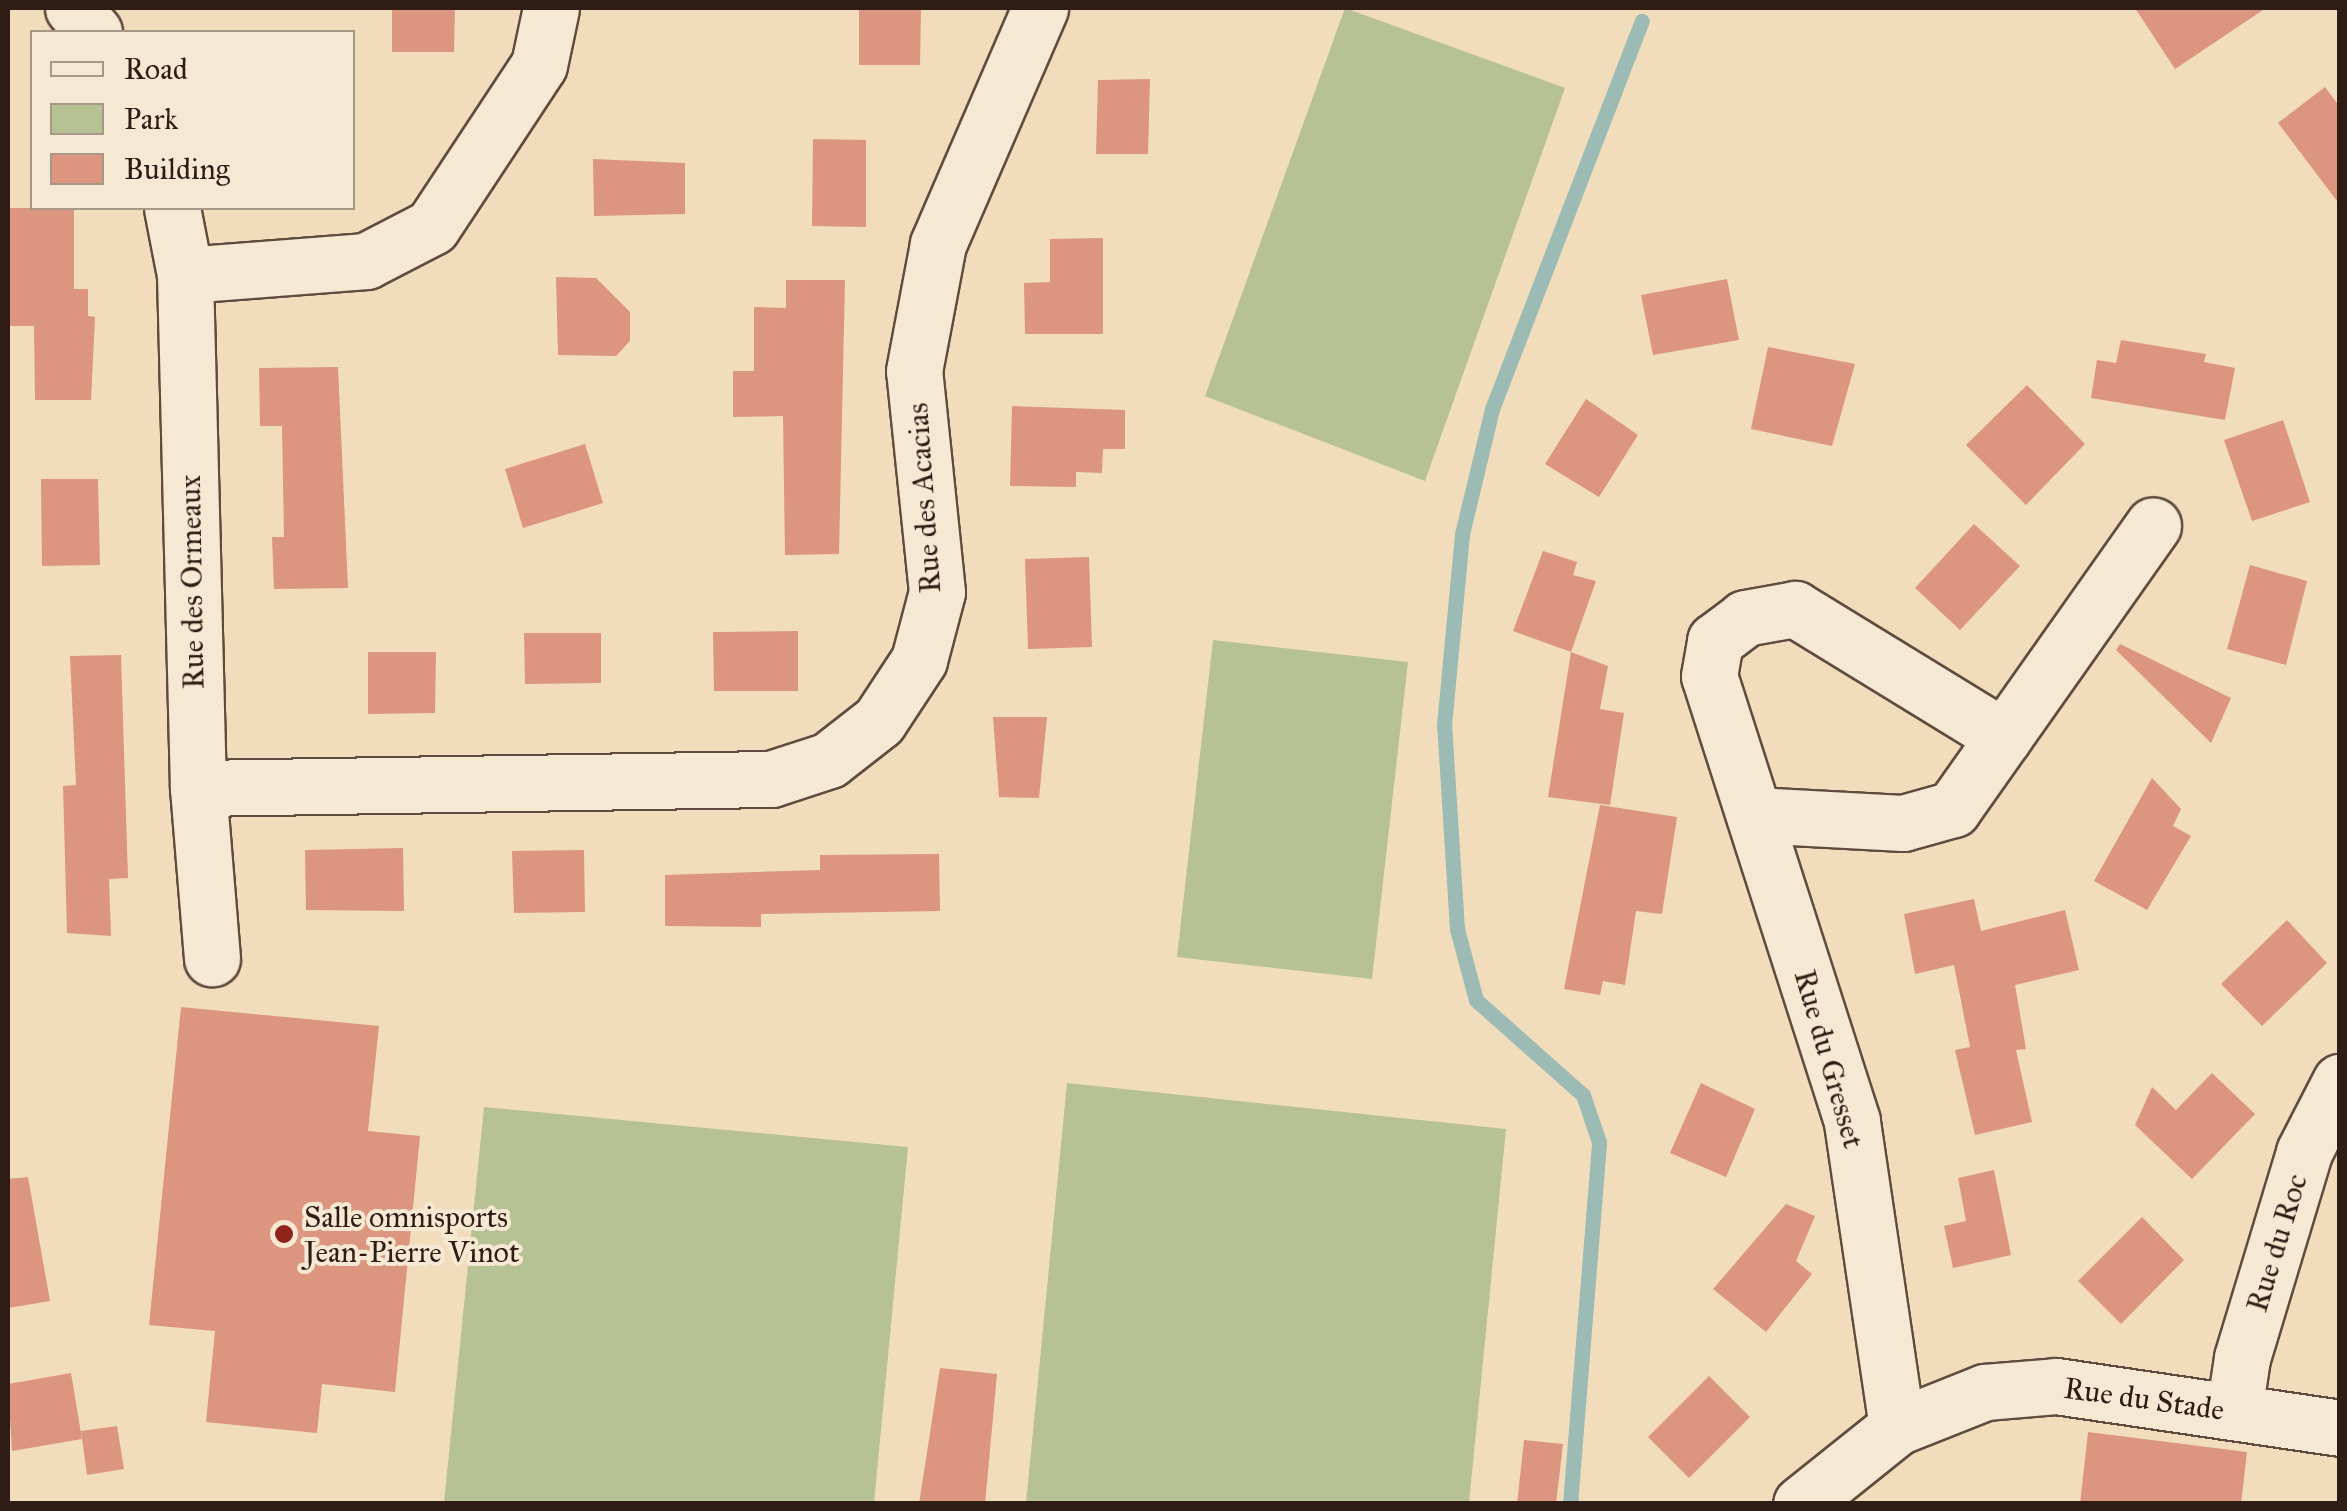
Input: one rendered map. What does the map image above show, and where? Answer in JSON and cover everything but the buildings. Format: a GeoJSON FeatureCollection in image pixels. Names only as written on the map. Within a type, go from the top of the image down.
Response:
{"type":"FeatureCollection","features":[{"type":"Feature","properties":{"kind":"street"},"geometry":{"type":"LineString","coordinates":[[73,8],[92,30]]}},
{"type":"Feature","properties":{"kind":"street"},"geometry":{"type":"LineString","coordinates":[[185,275],[366,261],[432,227],[539,65],[551,8]]}},
{"type":"Feature","properties":{"kind":"street","name":"Rue des Acacias"},"geometry":{"type":"LineString","coordinates":[[198,788],[771,779],[828,760],[879,721],[919,660],[937,592],[914,371],[938,244],[1040,8]]}},
{"type":"Feature","properties":{"kind":"street","name":"Rue des Ormeaux"},"geometry":{"type":"LineString","coordinates":[[172,210],[185,275],[198,788],[212,958]]}},
{"type":"Feature","properties":{"kind":"street"},"geometry":{"type":"LineString","coordinates":[[1754,815],[1903,823],[1953,809],[2153,525]]}},
{"type":"Feature","properties":{"kind":"street","name":"Rue du Gresset"},"geometry":{"type":"LineString","coordinates":[[1897,1427],[1852,1120],[1709,676],[1715,641],[1744,618],[1795,609],[2004,737]]}},
{"type":"Feature","properties":{"kind":"street","name":"Rue du Roc"},"geometry":{"type":"LineString","coordinates":[[2234,1411],[2242,1358],[2304,1152],[2340,1082]]}},
{"type":"Feature","properties":{"kind":"street","name":"Rue du Stade"},"geometry":{"type":"LineString","coordinates":[[1801,1504],[1897,1427],[1985,1392],[2056,1386],[2340,1428]]}},
{"type":"Feature","properties":{"kind":"green space"},"geometry":{"type":"Polygon","coordinates":[[[1345,8],[1565,88],[1425,481],[1205,396],[1345,8]]]}},
{"type":"Feature","properties":{"kind":"green space"},"geometry":{"type":"Polygon","coordinates":[[[1213,640],[1408,662],[1372,979],[1177,957],[1213,640]]]}},
{"type":"Feature","properties":{"kind":"green space"},"geometry":{"type":"Polygon","coordinates":[[[1067,1083],[1506,1129],[1469,1503],[1026,1503],[1067,1083]]]}},
{"type":"Feature","properties":{"kind":"green space"},"geometry":{"type":"Polygon","coordinates":[[[484,1107],[908,1147],[874,1503],[444,1503],[484,1107]]]}},
{"type":"Feature","properties":{"kind":"waterway"},"geometry":{"type":"LineString","coordinates":[[1570,1504],[1599,1142],[1583,1095],[1476,1000],[1457,929],[1444,725],[1462,534],[1492,409],[1642,21]]}},
{"type":"Feature","properties":{"kind":"place","name":"Salle omnisports Jean-Pierre Vinot"},"geometry":{"type":"Point","coordinates":[284,1234]}}]}
